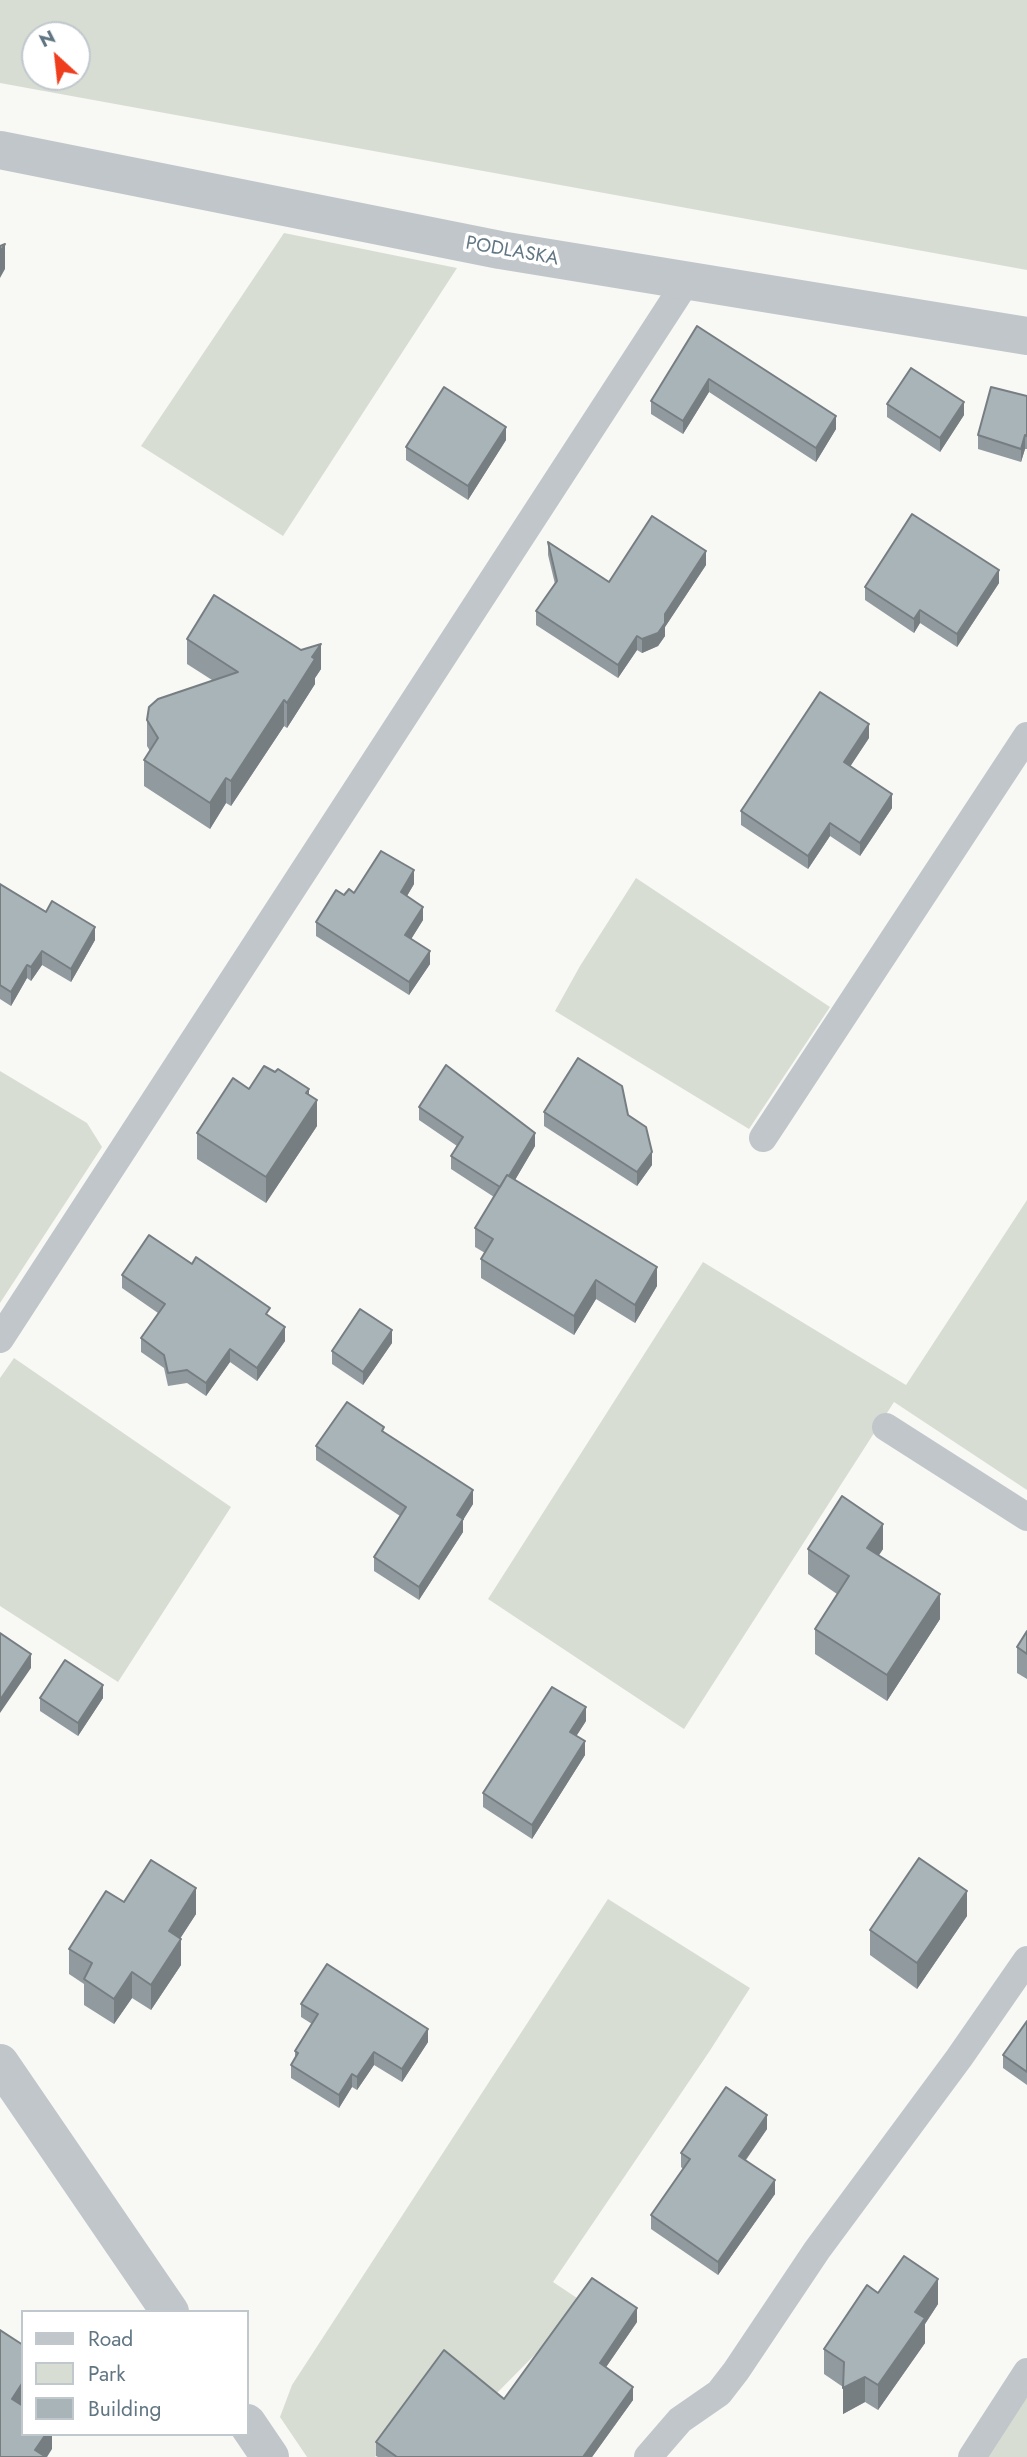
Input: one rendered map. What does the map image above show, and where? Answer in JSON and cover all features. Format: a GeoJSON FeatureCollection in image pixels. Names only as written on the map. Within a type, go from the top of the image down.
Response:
{"type":"FeatureCollection","features":[{"type":"Feature","properties":{"kind":"street","name":"PODLASKA"},"geometry":{"type":"LineString","coordinates":[[0,150],[500,250],[1027,336]]}},
{"type":"Feature","properties":{"kind":"street"},"geometry":{"type":"LineString","coordinates":[[0,2063],[169,2310]]}},
{"type":"Feature","properties":{"kind":"street"},"geometry":{"type":"LineString","coordinates":[[248,2424],[270,2457]]}},
{"type":"Feature","properties":{"kind":"lane"},"geometry":{"type":"LineString","coordinates":[[0,1339],[687,282]]}},
{"type":"Feature","properties":{"kind":"lane"},"geometry":{"type":"LineString","coordinates":[[763,1138],[1027,736]]}},
{"type":"Feature","properties":{"kind":"lane"},"geometry":{"type":"LineString","coordinates":[[886,1427],[1027,1517]]}},
{"type":"Feature","properties":{"kind":"lane"},"geometry":{"type":"LineString","coordinates":[[648,2457],[680,2420],[719,2393],[737,2371],[817,2250],[959,2058],[1027,1960]]}},
{"type":"Feature","properties":{"kind":"lane"},"geometry":{"type":"LineString","coordinates":[[972,2457],[1027,2372]]}},
{"type":"Feature","properties":{"kind":"green space"},"geometry":{"type":"Polygon","coordinates":[[[0,0],[1027,0],[1027,270],[44,91],[91,91],[91,21],[21,21],[21,87],[0,83],[0,0]]]}},
{"type":"Feature","properties":{"kind":"green space"},"geometry":{"type":"Polygon","coordinates":[[[284,233],[457,268],[283,536],[141,446],[284,233]]]}},
{"type":"Feature","properties":{"kind":"green space"},"geometry":{"type":"Polygon","coordinates":[[[636,878],[830,1007],[749,1129],[555,1011],[636,878]]]}},
{"type":"Feature","properties":{"kind":"green space"},"geometry":{"type":"Polygon","coordinates":[[[0,1071],[87,1123],[102,1147],[0,1303],[0,1071]]]}},
{"type":"Feature","properties":{"kind":"green space"},"geometry":{"type":"Polygon","coordinates":[[[1027,1200],[1027,1490],[894,1402],[684,1729],[488,1599],[703,1262],[906,1385],[1027,1200]]]}},
{"type":"Feature","properties":{"kind":"green space"},"geometry":{"type":"Polygon","coordinates":[[[14,1358],[231,1507],[118,1682],[0,1606],[0,1378],[14,1358]]]}},
{"type":"Feature","properties":{"kind":"green space"},"geometry":{"type":"Polygon","coordinates":[[[608,1899],[750,1988],[553,2282],[583,2302],[576,2313],[494,2396],[444,2364],[375,2457],[307,2457],[280,2417],[292,2385],[608,1899]]]}},
{"type":"Feature","properties":{"kind":"green space"},"geometry":{"type":"Polygon","coordinates":[[[1027,2397],[1027,2457],[988,2457],[1027,2397]]]}},
{"type":"Feature","properties":{"kind":"building"},"geometry":{"type":"Polygon","coordinates":[[[697,326],[836,416],[816,448],[709,379],[683,421],[651,401],[697,326]]]}},
{"type":"Feature","properties":{"kind":"building"},"geometry":{"type":"Polygon","coordinates":[[[911,368],[964,402],[940,438],[887,404],[911,368]]]}},
{"type":"Feature","properties":{"kind":"building"},"geometry":{"type":"Polygon","coordinates":[[[444,387],[506,427],[468,486],[406,447],[444,387]]]}},
{"type":"Feature","properties":{"kind":"building"},"geometry":{"type":"Polygon","coordinates":[[[991,387],[1027,396],[1027,436],[1025,435],[1021,449],[978,435],[991,387]]]}},
{"type":"Feature","properties":{"kind":"building"},"geometry":{"type":"Polygon","coordinates":[[[912,514],[999,570],[957,634],[920,610],[914,619],[865,587],[912,514]]]}},
{"type":"Feature","properties":{"kind":"building"},"geometry":{"type":"Polygon","coordinates":[[[652,516],[706,551],[665,614],[665,623],[658,633],[642,639],[637,636],[618,665],[536,611],[557,581],[548,542],[609,582],[652,516]]]}},
{"type":"Feature","properties":{"kind":"building"},"geometry":{"type":"Polygon","coordinates":[[[214,595],[301,650],[321,644],[312,657],[315,659],[287,703],[284,700],[231,781],[226,778],[210,803],[144,760],[158,738],[147,720],[149,707],[158,699],[238,672],[187,639],[214,595]]]}},
{"type":"Feature","properties":{"kind":"building"},"geometry":{"type":"Polygon","coordinates":[[[820,692],[869,724],[844,762],[892,794],[860,843],[830,823],[808,856],[741,811],[820,692]]]}},
{"type":"Feature","properties":{"kind":"building"},"geometry":{"type":"Polygon","coordinates":[[[381,851],[414,870],[401,892],[423,907],[405,935],[430,951],[409,982],[316,922],[336,890],[344,895],[349,889],[354,893],[381,851]]]}},
{"type":"Feature","properties":{"kind":"building"},"geometry":{"type":"Polygon","coordinates":[[[0,884],[46,912],[52,901],[95,927],[71,969],[42,951],[31,967],[27,965],[11,992],[0,985],[0,884]]]}},
{"type":"Feature","properties":{"kind":"building"},"geometry":{"type":"Polygon","coordinates":[[[578,1058],[622,1086],[628,1115],[646,1127],[652,1152],[637,1172],[544,1112],[578,1058]]]}},
{"type":"Feature","properties":{"kind":"building"},"geometry":{"type":"Polygon","coordinates":[[[446,1065],[535,1133],[500,1187],[451,1156],[463,1137],[419,1107],[446,1065]]]}},
{"type":"Feature","properties":{"kind":"building"},"geometry":{"type":"Polygon","coordinates":[[[264,1066],[275,1072],[278,1069],[309,1089],[306,1093],[317,1100],[266,1177],[197,1133],[233,1078],[249,1089],[264,1066]]]}},
{"type":"Feature","properties":{"kind":"building"},"geometry":{"type":"Polygon","coordinates":[[[507,1175],[657,1267],[635,1305],[596,1280],[574,1316],[481,1259],[493,1239],[475,1228],[507,1175]]]}},
{"type":"Feature","properties":{"kind":"building"},"geometry":{"type":"Polygon","coordinates":[[[149,1235],[192,1264],[196,1257],[270,1308],[266,1314],[285,1327],[257,1368],[230,1349],[206,1383],[187,1370],[168,1373],[164,1355],[141,1338],[165,1304],[122,1275],[149,1235]]]}},
{"type":"Feature","properties":{"kind":"building"},"geometry":{"type":"Polygon","coordinates":[[[360,1309],[392,1330],[363,1372],[332,1351],[360,1309]]]}},
{"type":"Feature","properties":{"kind":"building"},"geometry":{"type":"Polygon","coordinates":[[[347,1402],[384,1427],[382,1431],[473,1490],[457,1515],[463,1519],[419,1587],[374,1557],[406,1507],[316,1446],[347,1402]]]}},
{"type":"Feature","properties":{"kind":"building"},"geometry":{"type":"Polygon","coordinates":[[[842,1496],[883,1524],[867,1548],[940,1594],[887,1675],[815,1629],[849,1576],[808,1549],[842,1496]]]}},
{"type":"Feature","properties":{"kind":"building"},"geometry":{"type":"Polygon","coordinates":[[[1027,1631],[1027,1654],[1017,1647],[1027,1631]]]}},
{"type":"Feature","properties":{"kind":"building"},"geometry":{"type":"Polygon","coordinates":[[[0,1633],[31,1654],[0,1700],[0,1633]]]}},
{"type":"Feature","properties":{"kind":"building"},"geometry":{"type":"Polygon","coordinates":[[[65,1660],[103,1685],[78,1723],[40,1698],[65,1660]]]}},
{"type":"Feature","properties":{"kind":"building"},"geometry":{"type":"Polygon","coordinates":[[[552,1687],[586,1707],[570,1732],[585,1741],[532,1825],[483,1793],[552,1687]]]}},
{"type":"Feature","properties":{"kind":"building"},"geometry":{"type":"Polygon","coordinates":[[[919,1858],[967,1891],[917,1963],[870,1930],[919,1858]]]}},
{"type":"Feature","properties":{"kind":"building"},"geometry":{"type":"Polygon","coordinates":[[[151,1860],[196,1888],[169,1931],[181,1939],[151,1985],[132,1972],[114,1999],[84,1979],[92,1963],[69,1949],[106,1891],[124,1902],[151,1860]]]}},
{"type":"Feature","properties":{"kind":"building"},"geometry":{"type":"Polygon","coordinates":[[[327,1964],[428,2029],[402,2069],[374,2052],[357,2077],[352,2074],[339,2095],[291,2065],[298,2053],[295,2051],[318,2014],[301,2004],[327,1964]]]}},
{"type":"Feature","properties":{"kind":"building"},"geometry":{"type":"Polygon","coordinates":[[[1027,2021],[1027,2072],[1003,2055],[1027,2021]]]}},
{"type":"Feature","properties":{"kind":"building"},"geometry":{"type":"Polygon","coordinates":[[[726,2087],[767,2115],[739,2156],[775,2180],[718,2262],[651,2215],[690,2159],[681,2153],[726,2087]]]}},
{"type":"Feature","properties":{"kind":"building"},"geometry":{"type":"Polygon","coordinates":[[[904,2256],[938,2279],[915,2312],[925,2318],[878,2385],[865,2377],[843,2388],[844,2362],[824,2349],[867,2285],[878,2293],[904,2256]]]}},
{"type":"Feature","properties":{"kind":"building"},"geometry":{"type":"Polygon","coordinates":[[[592,2278],[637,2308],[600,2363],[633,2387],[583,2457],[397,2457],[376,2442],[444,2350],[504,2399],[592,2278]]]}},
{"type":"Feature","properties":{"kind":"building"},"geometry":{"type":"Polygon","coordinates":[[[0,2330],[21,2344],[21,2385],[12,2399],[21,2405],[21,2436],[45,2436],[35,2450],[46,2457],[0,2457],[0,2330]]]}}]}
